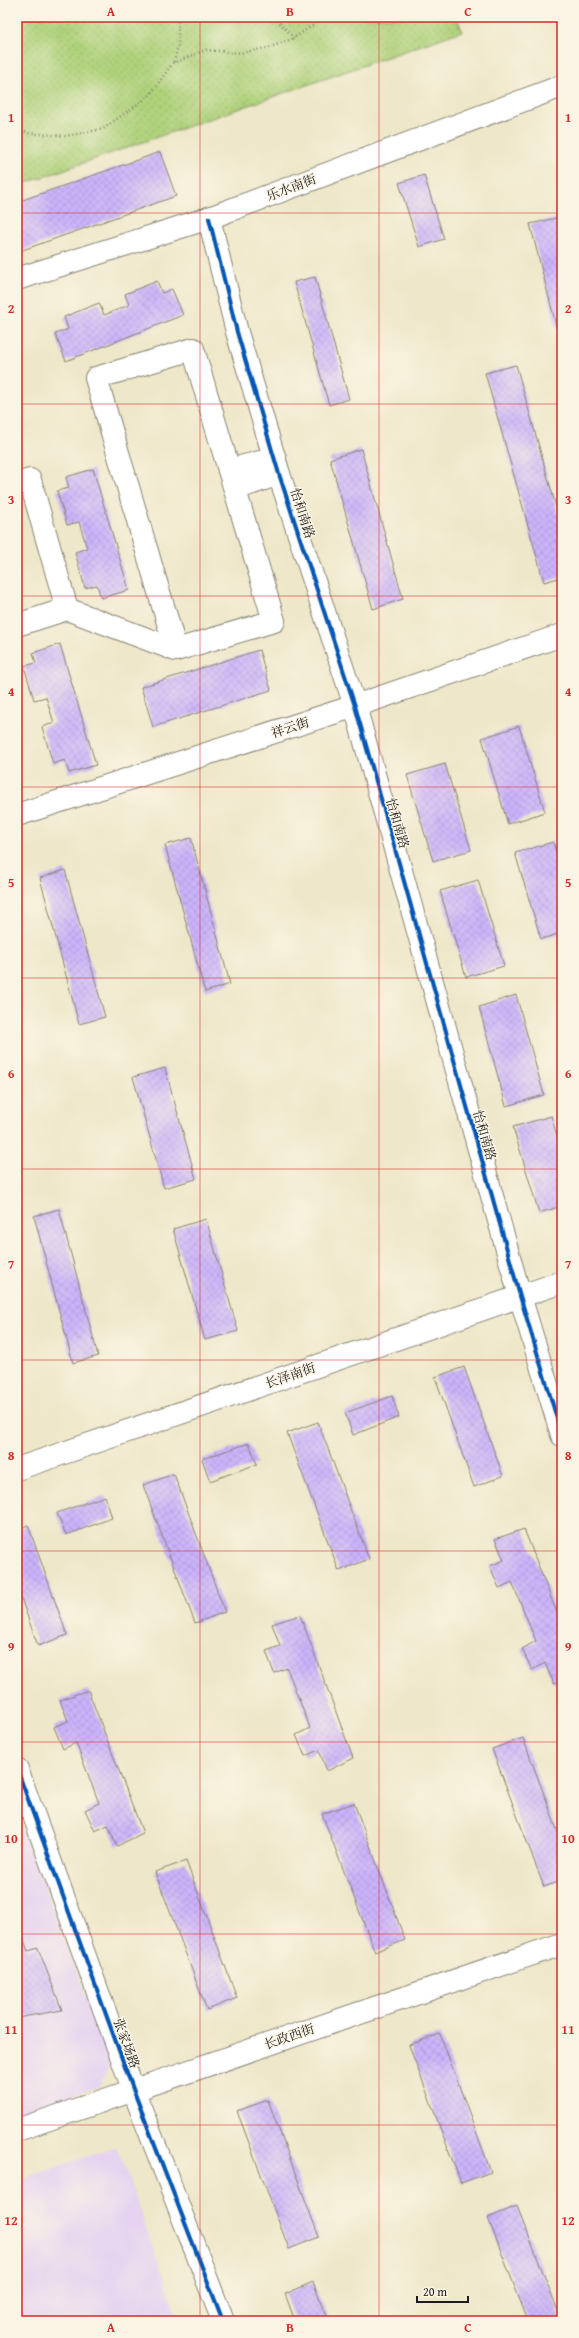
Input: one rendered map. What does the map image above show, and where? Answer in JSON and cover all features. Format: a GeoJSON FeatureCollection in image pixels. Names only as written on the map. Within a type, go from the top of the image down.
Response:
{"type":"FeatureCollection","features":[{"type":"Feature","properties":{"kind":"street","name":"乐水南街"},"geometry":{"type":"LineString","coordinates":[[17,279],[209,218],[562,86]]}},
{"type":"Feature","properties":{"kind":"street","name":"怡和南路"},"geometry":{"type":"LineString","coordinates":[[209,218],[238,332],[277,466],[355,706],[520,1296],[562,1435]]}},
{"type":"Feature","properties":{"kind":"street"},"geometry":{"type":"LineString","coordinates":[[17,626],[68,609],[176,650],[274,621],[194,349],[96,378],[176,650]]}},
{"type":"Feature","properties":{"kind":"street"},"geometry":{"type":"LineString","coordinates":[[232,480],[277,466]]}},
{"type":"Feature","properties":{"kind":"street"},"geometry":{"type":"LineString","coordinates":[[17,484],[30,480],[68,609]]}},
{"type":"Feature","properties":{"kind":"street","name":"祥云街"},"geometry":{"type":"LineString","coordinates":[[17,815],[355,706],[562,635]]}},
{"type":"Feature","properties":{"kind":"street","name":"长泽南街"},"geometry":{"type":"LineString","coordinates":[[17,1469],[562,1282]]}},
{"type":"Feature","properties":{"kind":"street","name":"张家场路"},"geometry":{"type":"LineString","coordinates":[[17,1769],[133,2089],[223,2321]]}},
{"type":"Feature","properties":{"kind":"street","name":"长政西街"},"geometry":{"type":"LineString","coordinates":[[17,2130],[133,2089],[562,1944]]}},
{"type":"Feature","properties":{"kind":"path"},"geometry":{"type":"LineString","coordinates":[[17,130],[28,133],[66,136],[103,129],[149,96],[174,62],[178,45],[178,17]]}},
{"type":"Feature","properties":{"kind":"path"},"geometry":{"type":"LineString","coordinates":[[274,17],[294,38]]}},
{"type":"Feature","properties":{"kind":"path"},"geometry":{"type":"LineString","coordinates":[[174,62],[206,50],[241,53],[271,47],[294,38],[325,17]]}},
{"type":"Feature","properties":{"kind":"shaded area"},"geometry":{"type":"Polygon","coordinates":[[[17,1815],[111,2063],[100,2086],[17,2115],[17,1815]]]}},
{"type":"Feature","properties":{"kind":"shaded area"},"geometry":{"type":"Polygon","coordinates":[[[117,2146],[179,2321],[17,2321],[17,2181],[117,2146]]]}},
{"type":"Feature","properties":{"kind":"green space"},"geometry":{"type":"Polygon","coordinates":[[[17,17],[457,17],[462,31],[17,186],[17,17]]]}},
{"type":"Feature","properties":{"kind":"building"},"geometry":{"type":"Polygon","coordinates":[[[160,152],[176,196],[17,252],[17,202],[160,152]]]}},
{"type":"Feature","properties":{"kind":"building"},"geometry":{"type":"Polygon","coordinates":[[[424,175],[444,239],[419,247],[399,183],[424,175]]]}},
{"type":"Feature","properties":{"kind":"building"},"geometry":{"type":"Polygon","coordinates":[[[556,218],[562,242],[562,328],[557,329],[530,224],[556,218]]]}},
{"type":"Feature","properties":{"kind":"building"},"geometry":{"type":"Polygon","coordinates":[[[315,277],[349,399],[329,405],[294,282],[315,277]]]}},
{"type":"Feature","properties":{"kind":"building"},"geometry":{"type":"Polygon","coordinates":[[[157,281],[162,293],[172,289],[183,315],[66,361],[55,334],[68,329],[64,317],[99,303],[104,315],[129,305],[125,294],[157,281]]]}},
{"type":"Feature","properties":{"kind":"building"},"geometry":{"type":"Polygon","coordinates":[[[516,365],[562,528],[562,577],[544,582],[485,373],[516,365]]]}},
{"type":"Feature","properties":{"kind":"building"},"geometry":{"type":"Polygon","coordinates":[[[361,449],[403,599],[373,609],[330,459],[361,449]]]}},
{"type":"Feature","properties":{"kind":"building"},"geometry":{"type":"Polygon","coordinates":[[[93,469],[129,590],[101,598],[97,585],[85,588],[75,552],[87,548],[79,522],[67,525],[57,491],[69,488],[66,477],[93,469]]]}},
{"type":"Feature","properties":{"kind":"building"},"geometry":{"type":"Polygon","coordinates":[[[60,644],[96,765],[69,773],[65,760],[53,764],[42,727],[54,723],[46,697],[34,700],[24,666],[36,663],[33,653],[60,644]]]}},
{"type":"Feature","properties":{"kind":"building"},"geometry":{"type":"Polygon","coordinates":[[[259,650],[271,690],[153,727],[141,687],[259,650]]]}},
{"type":"Feature","properties":{"kind":"building"},"geometry":{"type":"Polygon","coordinates":[[[519,726],[545,812],[508,824],[482,738],[519,726]]]}},
{"type":"Feature","properties":{"kind":"building"},"geometry":{"type":"Polygon","coordinates":[[[445,764],[471,850],[433,861],[407,775],[445,764]]]}},
{"type":"Feature","properties":{"kind":"building"},"geometry":{"type":"Polygon","coordinates":[[[191,838],[230,984],[205,992],[165,845],[191,838]]]}},
{"type":"Feature","properties":{"kind":"building"},"geometry":{"type":"Polygon","coordinates":[[[553,842],[562,872],[562,933],[541,939],[515,853],[553,842]]]}},
{"type":"Feature","properties":{"kind":"building"},"geometry":{"type":"Polygon","coordinates":[[[65,870],[105,1017],[79,1024],[40,878],[65,870]]]}},
{"type":"Feature","properties":{"kind":"building"},"geometry":{"type":"Polygon","coordinates":[[[478,880],[504,966],[466,977],[440,891],[478,880]]]}},
{"type":"Feature","properties":{"kind":"building"},"geometry":{"type":"Polygon","coordinates":[[[516,995],[544,1095],[506,1106],[479,1007],[516,995]]]}},
{"type":"Feature","properties":{"kind":"building"},"geometry":{"type":"Polygon","coordinates":[[[165,1068],[196,1179],[164,1188],[133,1077],[165,1068]]]}},
{"type":"Feature","properties":{"kind":"building"},"geometry":{"type":"Polygon","coordinates":[[[551,1116],[562,1152],[562,1206],[539,1213],[513,1127],[551,1116]]]}},
{"type":"Feature","properties":{"kind":"building"},"geometry":{"type":"Polygon","coordinates":[[[59,1209],[98,1356],[73,1363],[34,1216],[59,1209]]]}},
{"type":"Feature","properties":{"kind":"building"},"geometry":{"type":"Polygon","coordinates":[[[206,1219],[238,1331],[205,1340],[173,1229],[206,1219]]]}},
{"type":"Feature","properties":{"kind":"building"},"geometry":{"type":"Polygon","coordinates":[[[464,1367],[503,1476],[474,1487],[435,1377],[464,1367]]]}},
{"type":"Feature","properties":{"kind":"building"},"geometry":{"type":"Polygon","coordinates":[[[392,1396],[399,1417],[353,1435],[345,1413],[392,1396]]]}},
{"type":"Feature","properties":{"kind":"building"},"geometry":{"type":"Polygon","coordinates":[[[318,1422],[369,1559],[339,1571],[287,1433],[318,1422]]]}},
{"type":"Feature","properties":{"kind":"building"},"geometry":{"type":"Polygon","coordinates":[[[249,1443],[257,1464],[210,1481],[202,1459],[249,1443]]]}},
{"type":"Feature","properties":{"kind":"building"},"geometry":{"type":"Polygon","coordinates":[[[174,1474],[225,1612],[195,1623],[143,1485],[174,1474]]]}},
{"type":"Feature","properties":{"kind":"building"},"geometry":{"type":"Polygon","coordinates":[[[105,1496],[112,1518],[66,1535],[57,1513],[105,1496]]]}},
{"type":"Feature","properties":{"kind":"building"},"geometry":{"type":"Polygon","coordinates":[[[28,1525],[67,1635],[38,1646],[17,1587],[17,1530],[28,1525]]]}},
{"type":"Feature","properties":{"kind":"building"},"geometry":{"type":"Polygon","coordinates":[[[524,1529],[562,1626],[562,1680],[554,1684],[545,1663],[532,1670],[522,1649],[536,1641],[512,1582],[499,1588],[490,1566],[504,1560],[495,1539],[524,1529]]]}},
{"type":"Feature","properties":{"kind":"building"},"geometry":{"type":"Polygon","coordinates":[[[300,1615],[353,1758],[327,1771],[319,1750],[305,1756],[296,1735],[310,1728],[287,1668],[274,1673],[266,1651],[280,1646],[272,1624],[300,1615]]]}},
{"type":"Feature","properties":{"kind":"building"},"geometry":{"type":"Polygon","coordinates":[[[88,1690],[143,1833],[117,1846],[108,1825],[95,1831],[85,1810],[99,1803],[76,1743],[63,1749],[54,1727],[68,1721],[60,1700],[88,1690]]]}},
{"type":"Feature","properties":{"kind":"building"},"geometry":{"type":"Polygon","coordinates":[[[523,1738],[562,1843],[562,1880],[544,1887],[492,1749],[523,1738]]]}},
{"type":"Feature","properties":{"kind":"building"},"geometry":{"type":"Polygon","coordinates":[[[354,1803],[405,1940],[375,1952],[322,1814],[354,1803]]]}},
{"type":"Feature","properties":{"kind":"building"},"geometry":{"type":"Polygon","coordinates":[[[186,1861],[237,1998],[207,2010],[155,1872],[186,1861]]]}},
{"type":"Feature","properties":{"kind":"building"},"geometry":{"type":"Polygon","coordinates":[[[17,1922],[28,1951],[38,1948],[62,2010],[17,2018],[17,1922]]]}},
{"type":"Feature","properties":{"kind":"building"},"geometry":{"type":"Polygon","coordinates":[[[440,2034],[491,2172],[461,2183],[409,2045],[440,2034]]]}},
{"type":"Feature","properties":{"kind":"building"},"geometry":{"type":"Polygon","coordinates":[[[268,2100],[319,2237],[289,2249],[237,2111],[268,2100]]]}},
{"type":"Feature","properties":{"kind":"building"},"geometry":{"type":"Polygon","coordinates":[[[517,2206],[562,2321],[528,2321],[488,2218],[517,2206]]]}},
{"type":"Feature","properties":{"kind":"building"},"geometry":{"type":"Polygon","coordinates":[[[313,2282],[329,2321],[295,2321],[285,2294],[313,2282]]]}},
{"type":"Feature","properties":{"kind":"cycle path"},"geometry":{"type":"LineString","coordinates":[[209,218],[237,332],[279,474],[355,706],[520,1296],[562,1435]]}},
{"type":"Feature","properties":{"kind":"cycle path"},"geometry":{"type":"LineString","coordinates":[[17,1769],[133,2089],[223,2321]]}}]}
